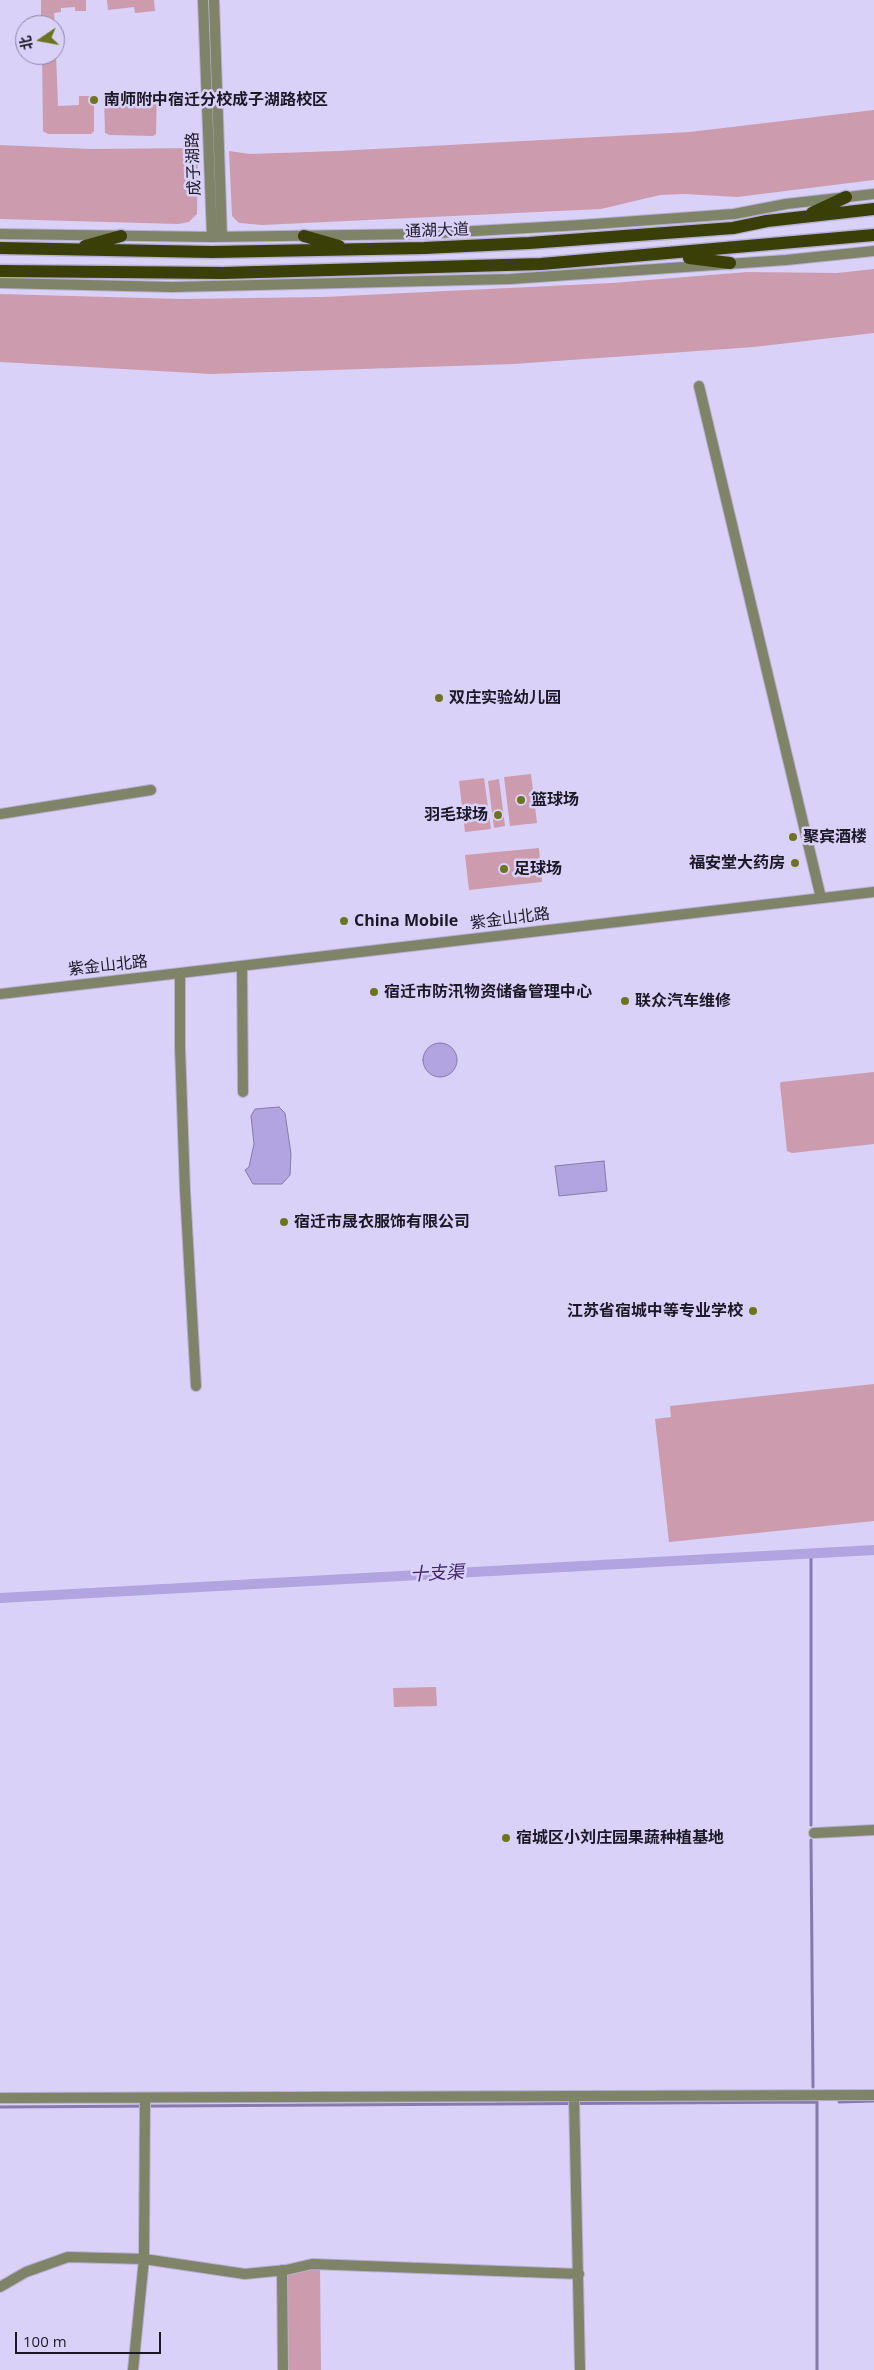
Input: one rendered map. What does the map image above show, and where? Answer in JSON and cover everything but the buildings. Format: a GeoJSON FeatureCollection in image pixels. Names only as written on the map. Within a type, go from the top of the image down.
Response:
{"type":"FeatureCollection","features":[{"type":"Feature","properties":{"kind":"main road"},"geometry":{"type":"LineString","coordinates":[[804,218],[846,198]]}},
{"type":"Feature","properties":{"kind":"main road","name":"通湖大道"},"geometry":{"type":"LineString","coordinates":[[0,248],[239,252],[351,250],[538,242],[733,228],[874,209]]}},
{"type":"Feature","properties":{"kind":"main road"},"geometry":{"type":"LineString","coordinates":[[0,271],[223,274],[541,264],[874,235]]}},
{"type":"Feature","properties":{"kind":"main road"},"geometry":{"type":"LineString","coordinates":[[68,250],[121,236]]}},
{"type":"Feature","properties":{"kind":"main road"},"geometry":{"type":"LineString","coordinates":[[304,236],[351,250]]}},
{"type":"Feature","properties":{"kind":"main road"},"geometry":{"type":"LineString","coordinates":[[666,254],[730,263]]}},
{"type":"Feature","properties":{"kind":"street","name":"成子湖路"},"geometry":{"type":"LineString","coordinates":[[203,0],[212,237]]}},
{"type":"Feature","properties":{"kind":"street","name":"成子湖路"},"geometry":{"type":"LineString","coordinates":[[214,0],[222,237]]}},
{"type":"Feature","properties":{"kind":"street"},"geometry":{"type":"LineString","coordinates":[[0,234],[222,237],[421,234],[581,226],[734,214],[786,204],[874,194]]}},
{"type":"Feature","properties":{"kind":"street"},"geometry":{"type":"LineString","coordinates":[[0,283],[172,287],[510,279],[874,251]]}},
{"type":"Feature","properties":{"kind":"street"},"geometry":{"type":"LineString","coordinates":[[699,386],[821,898]]}},
{"type":"Feature","properties":{"kind":"street"},"geometry":{"type":"LineString","coordinates":[[0,814],[151,790]]}},
{"type":"Feature","properties":{"kind":"street","name":"紫金山北路"},"geometry":{"type":"LineString","coordinates":[[0,994],[874,892]]}},
{"type":"Feature","properties":{"kind":"street"},"geometry":{"type":"LineString","coordinates":[[242,966],[243,1092]]}},
{"type":"Feature","properties":{"kind":"street"},"geometry":{"type":"LineString","coordinates":[[180,973],[183,1142],[196,1386]]}},
{"type":"Feature","properties":{"kind":"street"},"geometry":{"type":"LineString","coordinates":[[814,1832],[874,1830]]}},
{"type":"Feature","properties":{"kind":"street"},"geometry":{"type":"LineString","coordinates":[[0,2098],[145,2103],[574,2101],[874,2095]]}},
{"type":"Feature","properties":{"kind":"street"},"geometry":{"type":"LineString","coordinates":[[574,2101],[580,2370]]}},
{"type":"Feature","properties":{"kind":"street"},"geometry":{"type":"LineString","coordinates":[[133,2370],[144,2259],[145,2103]]}},
{"type":"Feature","properties":{"kind":"street"},"geometry":{"type":"LineString","coordinates":[[0,2286],[23,2273],[68,2257],[144,2259],[245,2274],[316,2264],[579,2274]]}},
{"type":"Feature","properties":{"kind":"street"},"geometry":{"type":"LineString","coordinates":[[282,2270],[283,2370]]}},
{"type":"Feature","properties":{"kind":"shaded area"},"geometry":{"type":"Polygon","coordinates":[[[41,0],[86,0],[86,11],[75,11],[75,7],[61,8],[61,12],[54,13],[54,15],[41,15],[41,0]]]}},
{"type":"Feature","properties":{"kind":"shaded area"},"geometry":{"type":"Polygon","coordinates":[[[107,0],[154,0],[155,11],[135,13],[134,7],[108,10],[107,0]]]}},
{"type":"Feature","properties":{"kind":"shaded area"},"geometry":{"type":"Polygon","coordinates":[[[42,65],[56,65],[58,106],[79,105],[79,96],[94,96],[94,131],[91,134],[48,134],[43,131],[42,65]]]}},
{"type":"Feature","properties":{"kind":"shaded area"},"geometry":{"type":"Polygon","coordinates":[[[137,91],[157,92],[156,134],[153,136],[110,135],[105,133],[104,96],[114,96],[114,103],[136,102],[137,91]]]}},
{"type":"Feature","properties":{"kind":"shaded area"},"geometry":{"type":"Polygon","coordinates":[[[874,110],[874,180],[737,197],[685,194],[660,195],[601,209],[262,225],[239,223],[232,216],[229,151],[250,154],[338,151],[690,132],[874,110]]]}},
{"type":"Feature","properties":{"kind":"shaded area"},"geometry":{"type":"Polygon","coordinates":[[[0,145],[91,149],[198,148],[197,214],[189,222],[178,224],[0,219],[0,145]]]}},
{"type":"Feature","properties":{"kind":"shaded area"},"geometry":{"type":"Polygon","coordinates":[[[874,269],[874,333],[754,347],[514,364],[211,374],[0,362],[0,294],[181,299],[323,297],[612,283],[747,272],[837,273],[874,269]]]}},
{"type":"Feature","properties":{"kind":"shaded area","name":"篮球场"},"geometry":{"type":"Polygon","coordinates":[[[531,774],[537,823],[510,826],[504,777],[531,774]]]}},
{"type":"Feature","properties":{"kind":"shaded area"},"geometry":{"type":"Polygon","coordinates":[[[484,778],[491,829],[465,832],[459,781],[484,778]]]}},
{"type":"Feature","properties":{"kind":"shaded area"},"geometry":{"type":"Polygon","coordinates":[[[499,779],[505,826],[494,828],[488,781],[499,779]]]}},
{"type":"Feature","properties":{"kind":"shaded area","name":"足球场"},"geometry":{"type":"Polygon","coordinates":[[[539,848],[542,882],[469,890],[465,855],[539,848]]]}},
{"type":"Feature","properties":{"kind":"shaded area"},"geometry":{"type":"Polygon","coordinates":[[[440,1043],[452,1048],[457,1060],[452,1072],[440,1077],[428,1072],[423,1060],[428,1048],[440,1043]]]}},
{"type":"Feature","properties":{"kind":"shaded area"},"geometry":{"type":"Polygon","coordinates":[[[874,1072],[874,1144],[792,1153],[787,1151],[781,1082],[874,1072]]]}},
{"type":"Feature","properties":{"kind":"shaded area"},"geometry":{"type":"Polygon","coordinates":[[[279,1107],[285,1113],[291,1154],[290,1175],[282,1184],[253,1184],[245,1170],[249,1167],[254,1144],[251,1116],[255,1109],[279,1107]]]}},
{"type":"Feature","properties":{"kind":"shaded area"},"geometry":{"type":"Polygon","coordinates":[[[604,1161],[607,1191],[559,1196],[555,1166],[604,1161]]]}},
{"type":"Feature","properties":{"kind":"shaded area"},"geometry":{"type":"Polygon","coordinates":[[[874,1384],[874,1521],[669,1542],[655,1419],[671,1417],[670,1406],[874,1384]]]}},
{"type":"Feature","properties":{"kind":"shaded area"},"geometry":{"type":"Polygon","coordinates":[[[436,1687],[437,1706],[394,1707],[393,1688],[436,1687]]]}},
{"type":"Feature","properties":{"kind":"shaded area"},"geometry":{"type":"Polygon","coordinates":[[[320,2270],[321,2370],[287,2370],[286,2275],[288,2272],[320,2270]]]}},
{"type":"Feature","properties":{"kind":"waterway","name":"十支渠"},"geometry":{"type":"LineString","coordinates":[[0,1598],[874,1550]]}},
{"type":"Feature","properties":{"kind":"waterway"},"geometry":{"type":"LineString","coordinates":[[811,1554],[811,1825]]}},
{"type":"Feature","properties":{"kind":"waterway"},"geometry":{"type":"LineString","coordinates":[[811,1840],[813,2087]]}},
{"type":"Feature","properties":{"kind":"waterway"},"geometry":{"type":"LineString","coordinates":[[839,2102],[874,2101]]}},
{"type":"Feature","properties":{"kind":"waterway"},"geometry":{"type":"LineString","coordinates":[[0,2107],[817,2102],[817,2370]]}},
{"type":"Feature","properties":{"kind":"place","name":"南师附中宿迁分校成子湖路校区"},"geometry":{"type":"Point","coordinates":[94,100]}},
{"type":"Feature","properties":{"kind":"place","name":"双庄实验幼儿园"},"geometry":{"type":"Point","coordinates":[439,698]}},
{"type":"Feature","properties":{"kind":"place","name":"篮球场"},"geometry":{"type":"Point","coordinates":[521,800]}},
{"type":"Feature","properties":{"kind":"place","name":"羽毛球场"},"geometry":{"type":"Point","coordinates":[498,815]}},
{"type":"Feature","properties":{"kind":"place","name":"聚宾酒楼"},"geometry":{"type":"Point","coordinates":[793,837]}},
{"type":"Feature","properties":{"kind":"place","name":"福安堂大药房"},"geometry":{"type":"Point","coordinates":[795,863]}},
{"type":"Feature","properties":{"kind":"place","name":"足球场"},"geometry":{"type":"Point","coordinates":[504,869]}},
{"type":"Feature","properties":{"kind":"place","name":"China Mobile"},"geometry":{"type":"Point","coordinates":[344,921]}},
{"type":"Feature","properties":{"kind":"place","name":"宿迁市防汛物资储备管理中心"},"geometry":{"type":"Point","coordinates":[374,992]}},
{"type":"Feature","properties":{"kind":"place","name":"联众汽车维修"},"geometry":{"type":"Point","coordinates":[625,1001]}},
{"type":"Feature","properties":{"kind":"place","name":"宿迁市晟衣服饰有限公司"},"geometry":{"type":"Point","coordinates":[284,1222]}},
{"type":"Feature","properties":{"kind":"place","name":"江苏省宿城中等专业学校"},"geometry":{"type":"Point","coordinates":[753,1311]}},
{"type":"Feature","properties":{"kind":"place","name":"宿城区小刘庄园果蔬种植基地"},"geometry":{"type":"Point","coordinates":[506,1838]}}]}
